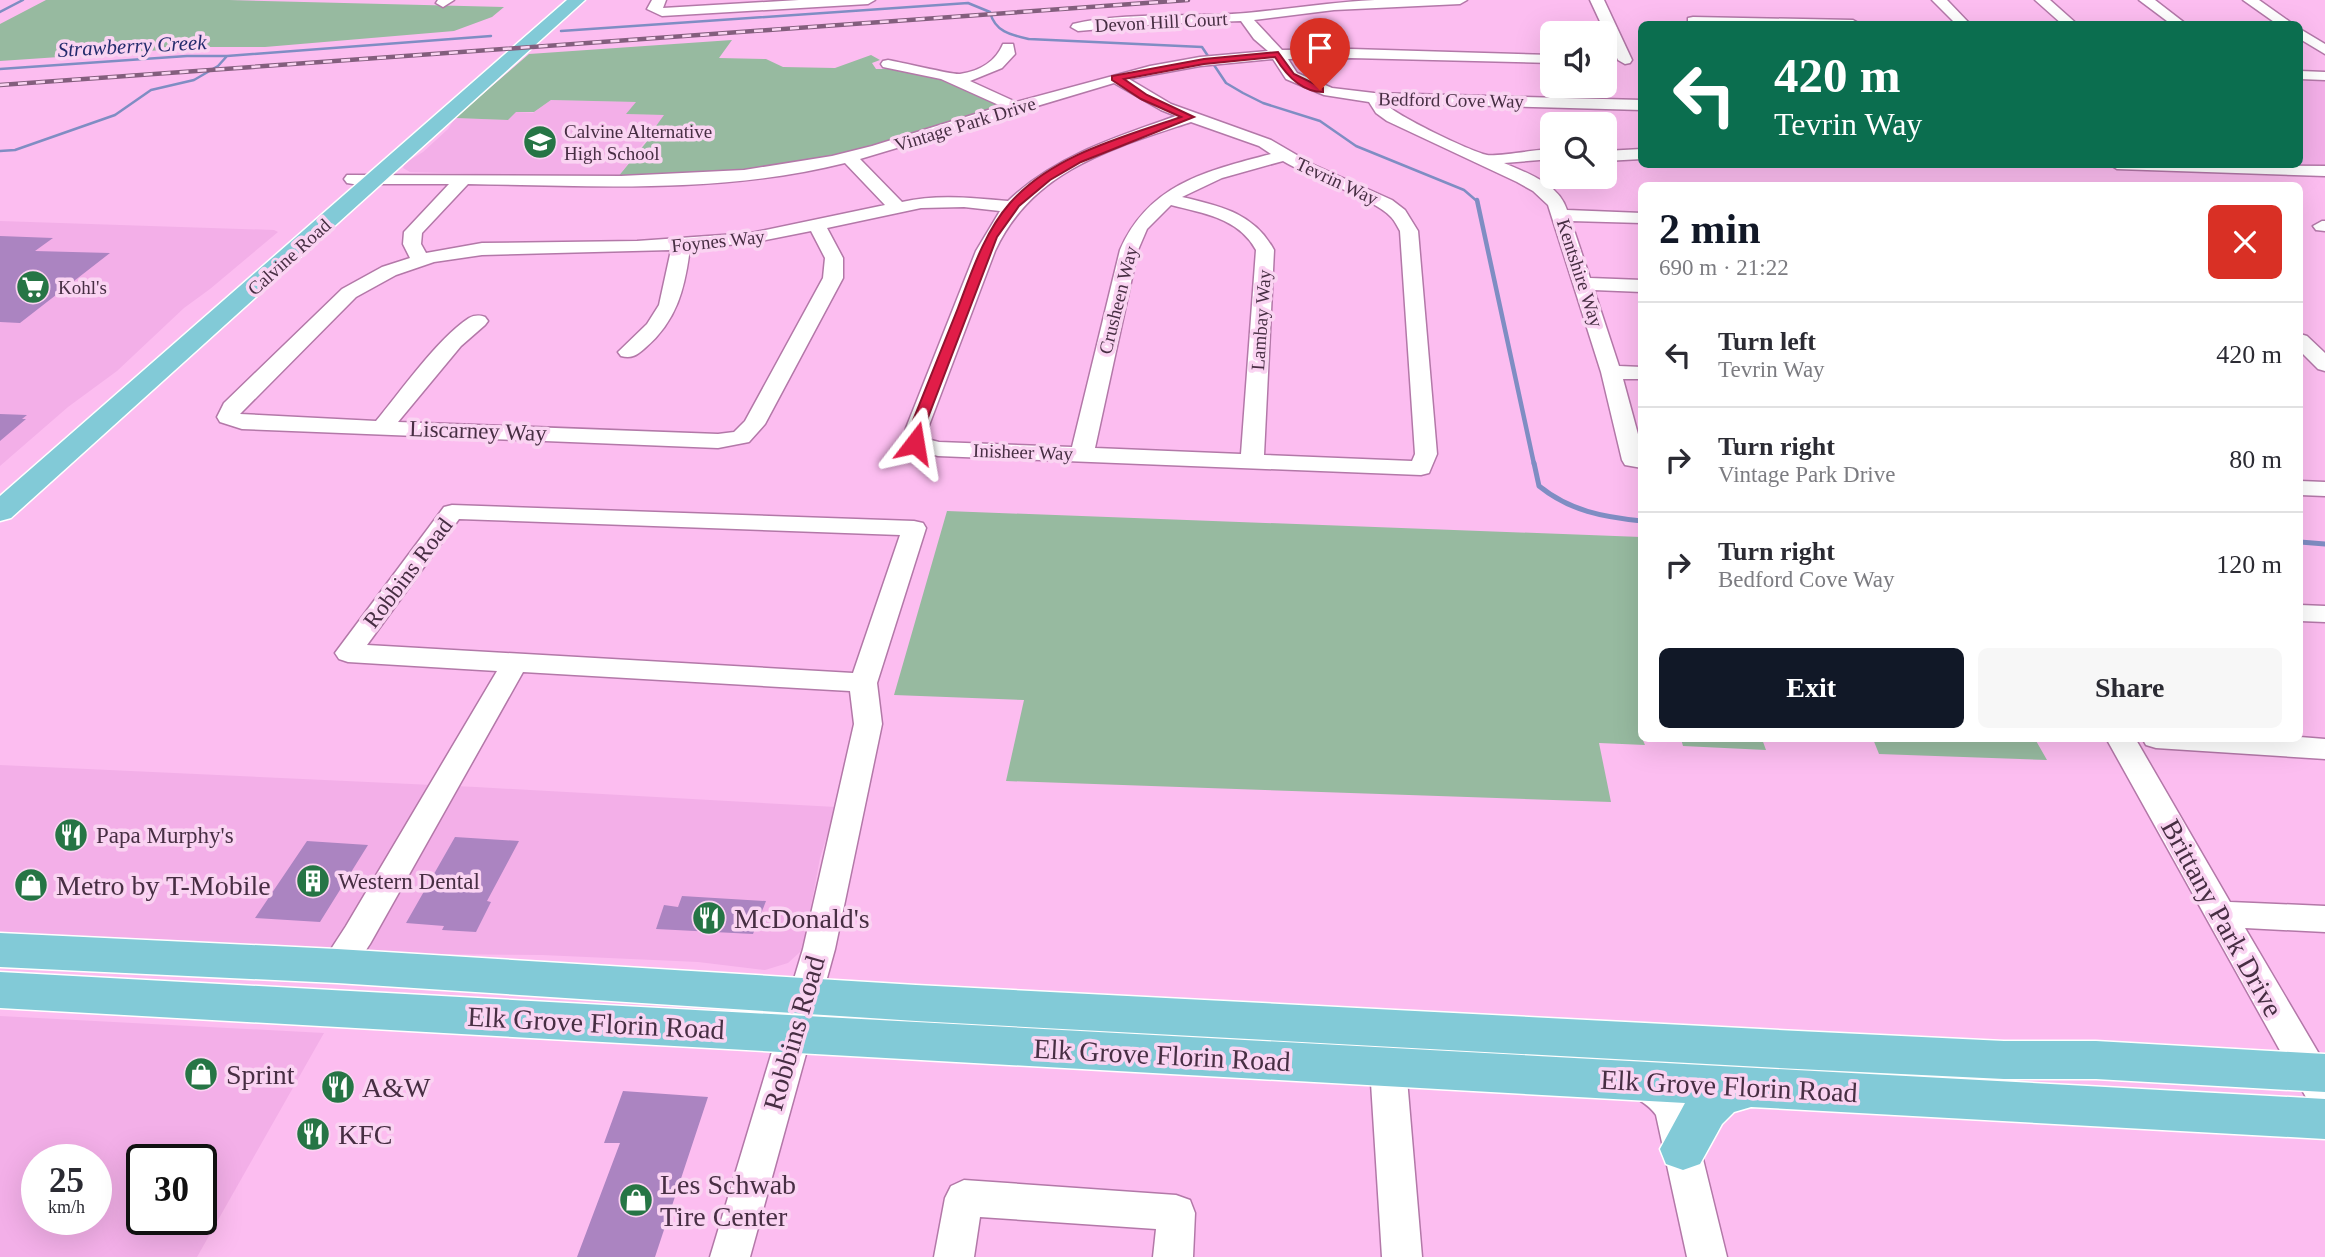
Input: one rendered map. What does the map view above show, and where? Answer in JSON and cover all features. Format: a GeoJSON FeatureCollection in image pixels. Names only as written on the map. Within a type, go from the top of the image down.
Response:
{"type":"FeatureCollection","features":[{"type":"Feature","properties":{"kind":"main road","name":"Calvine Road"},"geometry":{"type":"LineString","coordinates":[[0,512],[198,338],[436,107],[510,48],[562,0]]}},
{"type":"Feature","properties":{"kind":"main road","name":"Calvine Road"},"geometry":{"type":"LineString","coordinates":[[0,488],[162,340],[226,286],[364,179],[577,0]]}},
{"type":"Feature","properties":{"kind":"main road"},"geometry":{"type":"LineString","coordinates":[[198,338],[192,335],[220,301],[226,286]]}},
{"type":"Feature","properties":{"kind":"main road"},"geometry":{"type":"LineString","coordinates":[[139,390],[151,368],[175,342],[162,340]]}},
{"type":"Feature","properties":{"kind":"main road","name":"Elk Grove Florin Road"},"geometry":{"type":"LineString","coordinates":[[0,950],[89,957],[337,966],[799,1015],[1388,1067],[2325,1119]]}},
{"type":"Feature","properties":{"kind":"main road"},"geometry":{"type":"LineString","coordinates":[[0,976],[52,970],[89,957]]}},
{"type":"Feature","properties":{"kind":"main road","name":"Elk Grove Florin Road"},"geometry":{"type":"LineString","coordinates":[[0,990],[799,1015],[1992,1060],[2096,1060],[2320,1080]]}},
{"type":"Feature","properties":{"kind":"main road"},"geometry":{"type":"LineString","coordinates":[[1683,1149],[1706,1110],[1719,1097],[1752,1087]]}},
{"type":"Feature","properties":{"kind":"street"},"geometry":{"type":"LineString","coordinates":[[659,0],[654,9],[663,12],[869,0]]}},
{"type":"Feature","properties":{"kind":"street","name":"Devon Hill Court"},"geometry":{"type":"LineString","coordinates":[[1078,27],[1170,19],[1245,17],[1334,6],[1460,0]]}},
{"type":"Feature","properties":{"kind":"street"},"geometry":{"type":"LineString","coordinates":[[1597,0],[1625,60]]}},
{"type":"Feature","properties":{"kind":"street"},"geometry":{"type":"LineString","coordinates":[[1939,0],[1961,21]]}},
{"type":"Feature","properties":{"kind":"street"},"geometry":{"type":"LineString","coordinates":[[2042,0],[2066,21]]}},
{"type":"Feature","properties":{"kind":"street"},"geometry":{"type":"LineString","coordinates":[[2146,0],[2175,21]]}},
{"type":"Feature","properties":{"kind":"street"},"geometry":{"type":"LineString","coordinates":[[2250,0],[2282,21]]}},
{"type":"Feature","properties":{"kind":"street"},"geometry":{"type":"LineString","coordinates":[[1840,8],[1851,21]]}},
{"type":"Feature","properties":{"kind":"street","name":"Bedford Cove Way"},"geometry":{"type":"LineString","coordinates":[[1245,17],[1278,54],[1287,72],[1303,83],[1340,94],[1374,98],[1638,105]]}},
{"type":"Feature","properties":{"kind":"street"},"geometry":{"type":"LineString","coordinates":[[1692,19],[1757,21]]}},
{"type":"Feature","properties":{"kind":"street"},"geometry":{"type":"LineString","coordinates":[[2303,31],[2325,30]]}},
{"type":"Feature","properties":{"kind":"street"},"geometry":{"type":"LineString","coordinates":[[2303,33],[2325,50]]}},
{"type":"Feature","properties":{"kind":"street"},"geometry":{"type":"LineString","coordinates":[[958,80],[997,65],[1008,54],[1008,47]]}},
{"type":"Feature","properties":{"kind":"street","name":"Vintage Park Drive"},"geometry":{"type":"LineString","coordinates":[[364,179],[660,182],[763,173],[849,158],[910,142],[1116,78],[1204,61],[1381,48],[1503,53],[1540,58]]}},
{"type":"Feature","properties":{"kind":"street"},"geometry":{"type":"LineString","coordinates":[[1138,57],[1152,69]]}},
{"type":"Feature","properties":{"kind":"street"},"geometry":{"type":"LineString","coordinates":[[1617,60],[1638,61]]}},
{"type":"Feature","properties":{"kind":"street"},"geometry":{"type":"LineString","coordinates":[[888,64],[958,80],[1017,108]]}},
{"type":"Feature","properties":{"kind":"street"},"geometry":{"type":"LineString","coordinates":[[2303,75],[2325,76]]}},
{"type":"Feature","properties":{"kind":"street","name":"Tevrin Way"},"geometry":{"type":"LineString","coordinates":[[1116,78],[1144,97],[1189,117],[1265,143],[1308,170],[1386,204],[1399,214],[1407,226],[1426,454],[1421,468]]}},
{"type":"Feature","properties":{"kind":"street","name":"Kentshire Way"},"geometry":{"type":"LineString","coordinates":[[1374,98],[1382,110],[1393,118],[1539,187],[1556,203],[1611,372],[1633,460],[1638,461]]}},
{"type":"Feature","properties":{"kind":"street","name":"Inisheer Way"},"geometry":{"type":"LineString","coordinates":[[1189,117],[1077,160],[1040,183],[1012,208],[991,237],[917,428],[915,443],[938,449],[1421,468]]}},
{"type":"Feature","properties":{"kind":"street"},"geometry":{"type":"LineString","coordinates":[[1488,161],[1540,154]]}},
{"type":"Feature","properties":{"kind":"street"},"geometry":{"type":"LineString","coordinates":[[1617,155],[1638,154]]}},
{"type":"Feature","properties":{"kind":"street","name":"Crusheen Way"},"geometry":{"type":"LineString","coordinates":[[1082,454],[1130,244],[1144,220],[1167,199],[1209,177],[1285,155]]}},
{"type":"Feature","properties":{"kind":"street"},"geometry":{"type":"LineString","coordinates":[[849,158],[897,207]]}},
{"type":"Feature","properties":{"kind":"street"},"geometry":{"type":"LineString","coordinates":[[2122,168],[2135,179]]}},
{"type":"Feature","properties":{"kind":"street"},"geometry":{"type":"LineString","coordinates":[[2222,168],[2324,171]]}},
{"type":"Feature","properties":{"kind":"street"},"geometry":{"type":"LineString","coordinates":[[421,260],[412,244],[413,232],[464,179]]}},
{"type":"Feature","properties":{"kind":"street","name":"Lambay Way"},"geometry":{"type":"LineString","coordinates":[[1167,199],[1240,222],[1259,238],[1265,250],[1252,462]]}},
{"type":"Feature","properties":{"kind":"street","name":"Foynes Way"},"geometry":{"type":"LineString","coordinates":[[421,260],[452,252],[498,248],[592,249],[681,245],[773,235],[897,207],[964,202],[1012,208]]}},
{"type":"Feature","properties":{"kind":"street"},"geometry":{"type":"LineString","coordinates":[[1562,215],[1638,218]]}},
{"type":"Feature","properties":{"kind":"street","name":"Liscarney Way"},"geometry":{"type":"LineString","coordinates":[[421,260],[379,275],[349,293],[232,408],[228,417],[242,422],[718,441],[740,437],[754,424],[833,278],[834,258],[817,226]]}},
{"type":"Feature","properties":{"kind":"street"},"geometry":{"type":"LineString","coordinates":[[628,352],[656,326],[672,301],[681,245]]}},
{"type":"Feature","properties":{"kind":"street"},"geometry":{"type":"LineString","coordinates":[[1583,284],[1638,286]]}},
{"type":"Feature","properties":{"kind":"street"},"geometry":{"type":"LineString","coordinates":[[383,427],[454,342],[478,321]]}},
{"type":"Feature","properties":{"kind":"street"},"geometry":{"type":"LineString","coordinates":[[2303,343],[2325,365]]}},
{"type":"Feature","properties":{"kind":"street"},"geometry":{"type":"LineString","coordinates":[[1611,372],[1638,373]]}},
{"type":"Feature","properties":{"kind":"street"},"geometry":{"type":"LineString","coordinates":[[2303,488],[2325,489]]}},
{"type":"Feature","properties":{"kind":"street","name":"Robbins Road"},"geometry":{"type":"LineString","coordinates":[[730,1257],[820,949],[834,872],[868,724],[863,682],[914,528],[452,512],[348,653],[863,682]]}},
{"type":"Feature","properties":{"kind":"street"},"geometry":{"type":"LineString","coordinates":[[2303,613],[2325,614]]}},
{"type":"Feature","properties":{"kind":"street"},"geometry":{"type":"LineString","coordinates":[[337,966],[358,936],[516,663]]}},
{"type":"Feature","properties":{"kind":"street","name":"Brittany Park Drive"},"geometry":{"type":"LineString","coordinates":[[2122,742],[2320,1080]]}},
{"type":"Feature","properties":{"kind":"street"},"geometry":{"type":"LineString","coordinates":[[2217,742],[2325,749]]}},
{"type":"Feature","properties":{"kind":"street"},"geometry":{"type":"LineString","coordinates":[[2221,914],[2325,919]]}},
{"type":"Feature","properties":{"kind":"street"},"geometry":{"type":"LineString","coordinates":[[1388,1067],[1402,1257]]}},
{"type":"Feature","properties":{"kind":"street"},"geometry":{"type":"LineString","coordinates":[[1638,1082],[1661,1093],[1673,1110],[1707,1257]]}},
{"type":"Feature","properties":{"kind":"street"},"geometry":{"type":"LineString","coordinates":[[954,1257],[964,1198],[1176,1213],[1173,1257]]}},
{"type":"Feature","properties":{"kind":"shaded area"},"geometry":{"type":"Polygon","coordinates":[[[2303,80],[2325,80],[2325,167],[2303,167],[2303,80]]]}},
{"type":"Feature","properties":{"kind":"shaded area","name":"Calvine Alternative High School"},"geometry":{"type":"Polygon","coordinates":[[[551,100],[637,102],[627,114],[665,115],[617,178],[410,172],[403,168],[405,163],[423,152],[448,129],[455,118],[507,120],[515,112],[533,113],[551,100]]]}},
{"type":"Feature","properties":{"kind":"shaded area"},"geometry":{"type":"Polygon","coordinates":[[[0,221],[278,232],[184,308],[117,371],[68,407],[0,466],[0,221]]]}},
{"type":"Feature","properties":{"kind":"shaded area"},"geometry":{"type":"Polygon","coordinates":[[[0,765],[836,807],[820,858],[805,939],[800,952],[788,963],[765,970],[698,962],[542,955],[410,954],[0,932],[0,765]]]}},
{"type":"Feature","properties":{"kind":"shaded area"},"geometry":{"type":"Polygon","coordinates":[[[0,1016],[324,1033],[217,1222],[217,1144],[126,1144],[126,1235],[209,1235],[197,1257],[0,1257],[0,1016]]]}},
{"type":"Feature","properties":{"kind":"green space"},"geometry":{"type":"Polygon","coordinates":[[[46,0],[229,0],[504,7],[492,17],[454,31],[265,47],[207,47],[0,61],[0,24],[46,0]]]}},
{"type":"Feature","properties":{"kind":"green space"},"geometry":{"type":"Polygon","coordinates":[[[732,40],[719,58],[766,59],[783,67],[835,68],[871,55],[880,60],[872,63],[876,69],[897,69],[940,78],[996,104],[998,108],[906,137],[782,166],[733,172],[617,178],[653,134],[651,133],[664,115],[626,114],[636,102],[551,100],[534,112],[516,112],[508,120],[455,118],[529,54],[732,40]]]}},
{"type":"Feature","properties":{"kind":"green space"},"geometry":{"type":"Polygon","coordinates":[[[947,511],[1638,537],[1638,742],[1644,742],[1645,745],[1599,743],[1611,802],[1006,781],[1024,700],[894,695],[947,511]]]}},
{"type":"Feature","properties":{"kind":"green space"},"geometry":{"type":"Polygon","coordinates":[[[1682,742],[1763,742],[1766,750],[1683,746],[1682,742]]]}},
{"type":"Feature","properties":{"kind":"green space"},"geometry":{"type":"Polygon","coordinates":[[[1874,742],[2037,742],[2047,760],[1879,754],[1874,742]]]}},
{"type":"Feature","properties":{"kind":"building","name":"Kohl's"},"geometry":{"type":"Polygon","coordinates":[[[0,236],[53,238],[35,251],[110,253],[20,323],[0,322],[0,236]]]}},
{"type":"Feature","properties":{"kind":"building"},"geometry":{"type":"Polygon","coordinates":[[[0,414],[27,415],[22,419],[26,419],[0,441],[0,414]]]}},
{"type":"Feature","properties":{"kind":"building"},"geometry":{"type":"Polygon","coordinates":[[[455,837],[519,841],[487,901],[491,902],[476,932],[442,930],[444,926],[406,923],[455,837]]]}},
{"type":"Feature","properties":{"kind":"building","name":"Western Dental"},"geometry":{"type":"Polygon","coordinates":[[[307,841],[368,845],[320,922],[255,918],[307,841]]]}},
{"type":"Feature","properties":{"kind":"building","name":"McDonald's"},"geometry":{"type":"Polygon","coordinates":[[[682,896],[766,901],[753,934],[656,929],[664,905],[678,907],[682,896]]]}},
{"type":"Feature","properties":{"kind":"building","name":"Les Schwab Tire Center"},"geometry":{"type":"Polygon","coordinates":[[[623,1091],[708,1097],[655,1257],[577,1257],[620,1143],[604,1143],[623,1091]]]}},
{"type":"Feature","properties":{"kind":"waterway","name":"Strawberry Creek"},"geometry":{"type":"LineString","coordinates":[[0,12],[23,0]]}},
{"type":"Feature","properties":{"kind":"waterway"},"geometry":{"type":"LineString","coordinates":[[561,31],[968,3],[990,12],[992,19],[1005,32],[1029,39],[1202,47],[1226,83],[1243,93],[1263,103],[1320,121],[1356,146],[1464,190],[1477,201]]}},
{"type":"Feature","properties":{"kind":"waterway"},"geometry":{"type":"LineString","coordinates":[[227,56],[491,36]]}},
{"type":"Feature","properties":{"kind":"waterway","name":"Strawberry Creek"},"geometry":{"type":"LineString","coordinates":[[0,69],[187,56],[227,56]]}},
{"type":"Feature","properties":{"kind":"waterway","name":"Strawberry Creek"},"geometry":{"type":"LineString","coordinates":[[0,151],[15,150],[115,115],[151,90],[194,80],[218,66],[227,56]]}},
{"type":"Feature","properties":{"kind":"waterway"},"geometry":{"type":"LineString","coordinates":[[1477,201],[1534,464]]}},
{"type":"Feature","properties":{"kind":"waterway"},"geometry":{"type":"LineString","coordinates":[[1534,463],[1539,486],[1551,495],[1600,515],[1638,520]]}},
{"type":"Feature","properties":{"kind":"waterway"},"geometry":{"type":"LineString","coordinates":[[2303,542],[2325,544]]}},
{"type":"Feature","properties":{"kind":"railway"},"geometry":{"type":"LineString","coordinates":[[0,85],[1188,0]]}},
{"type":"Feature","properties":{"kind":"place","name":"Calvine Alternative High School"},"geometry":{"type":"Point","coordinates":[540,142]}},
{"type":"Feature","properties":{"kind":"place","name":"Kohl's"},"geometry":{"type":"Point","coordinates":[33,287]}},
{"type":"Feature","properties":{"kind":"place","name":"Papa Murphy's"},"geometry":{"type":"Point","coordinates":[71,835]}},
{"type":"Feature","properties":{"kind":"place","name":"Western Dental"},"geometry":{"type":"Point","coordinates":[313,881]}},
{"type":"Feature","properties":{"kind":"place","name":"Metro by T-Mobile"},"geometry":{"type":"Point","coordinates":[31,885]}},
{"type":"Feature","properties":{"kind":"place","name":"McDonald's"},"geometry":{"type":"Point","coordinates":[709,918]}},
{"type":"Feature","properties":{"kind":"place","name":"Sprint"},"geometry":{"type":"Point","coordinates":[201,1074]}},
{"type":"Feature","properties":{"kind":"place","name":"A&W"},"geometry":{"type":"Point","coordinates":[338,1087]}},
{"type":"Feature","properties":{"kind":"place","name":"KFC"},"geometry":{"type":"Point","coordinates":[313,1134]}},
{"type":"Feature","properties":{"kind":"place","name":"Les Schwab Tire Center"},"geometry":{"type":"Point","coordinates":[636,1200]}},
{"type":"Feature","properties":{"kind":"route"},"geometry":{"type":"LineString","coordinates":[[915,443],[917,428],[991,237],[1015,204],[1046,178],[1077,160],[1189,117],[1144,97],[1116,78],[1204,61],[1278,54],[1291,76],[1320,90]]}}]}
